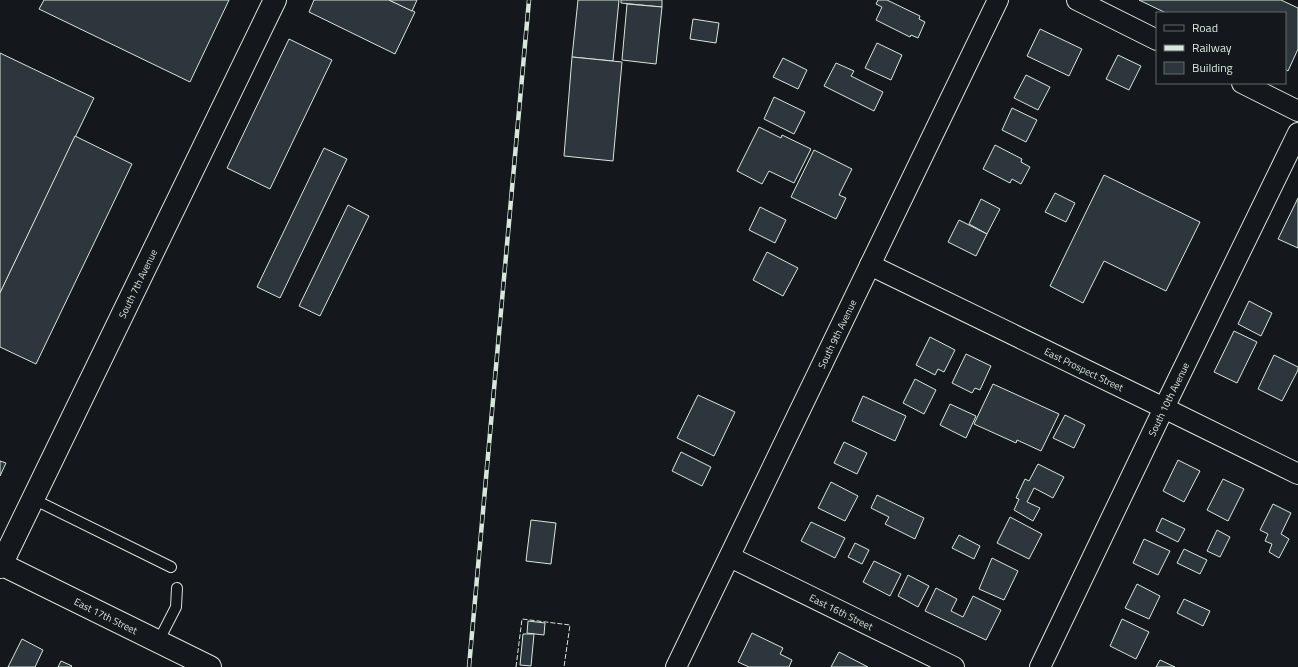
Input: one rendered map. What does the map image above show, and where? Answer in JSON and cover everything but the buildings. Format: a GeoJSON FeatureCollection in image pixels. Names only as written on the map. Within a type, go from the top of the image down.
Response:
{"type":"FeatureCollection","features":[{"type":"Feature","properties":{"kind":"street","name":"South 7th Avenue"},"geometry":{"type":"LineString","coordinates":[[1,566],[275,0]]}},
{"type":"Feature","properties":{"kind":"street","name":"South 9th Avenue"},"geometry":{"type":"LineString","coordinates":[[676,667],[998,0]]}},
{"type":"Feature","properties":{"kind":"street"},"geometry":{"type":"LineString","coordinates":[[1077,0],[1156,40]]}},
{"type":"Feature","properties":{"kind":"street"},"geometry":{"type":"LineString","coordinates":[[1244,84],[1298,111]]}},
{"type":"Feature","properties":{"kind":"street","name":"South 10th Avenue"},"geometry":{"type":"LineString","coordinates":[[1040,667],[1298,133]]}},
{"type":"Feature","properties":{"kind":"street","name":"East Prospect Street"},"geometry":{"type":"LineString","coordinates":[[870,264],[1298,474]]}},
{"type":"Feature","properties":{"kind":"street","name":"East 16th Street"},"geometry":{"type":"LineString","coordinates":[[730,557],[954,667]]}},
{"type":"Feature","properties":{"kind":"street","name":"East 17th Street"},"geometry":{"type":"LineString","coordinates":[[1,566],[210,667]]}},
{"type":"Feature","properties":{"kind":"lane"},"geometry":{"type":"LineString","coordinates":[[33,499],[171,567]]}},
{"type":"Feature","properties":{"kind":"lane"},"geometry":{"type":"LineString","coordinates":[[158,642],[176,607],[177,588]]}},
{"type":"Feature","properties":{"kind":"railway"},"geometry":{"type":"LineString","coordinates":[[469,667],[529,0]]}},
{"type":"Feature","properties":{"kind":"fence"},"geometry":{"type":"LineString","coordinates":[[516,667],[522,619],[570,625],[564,667]]}}]}
